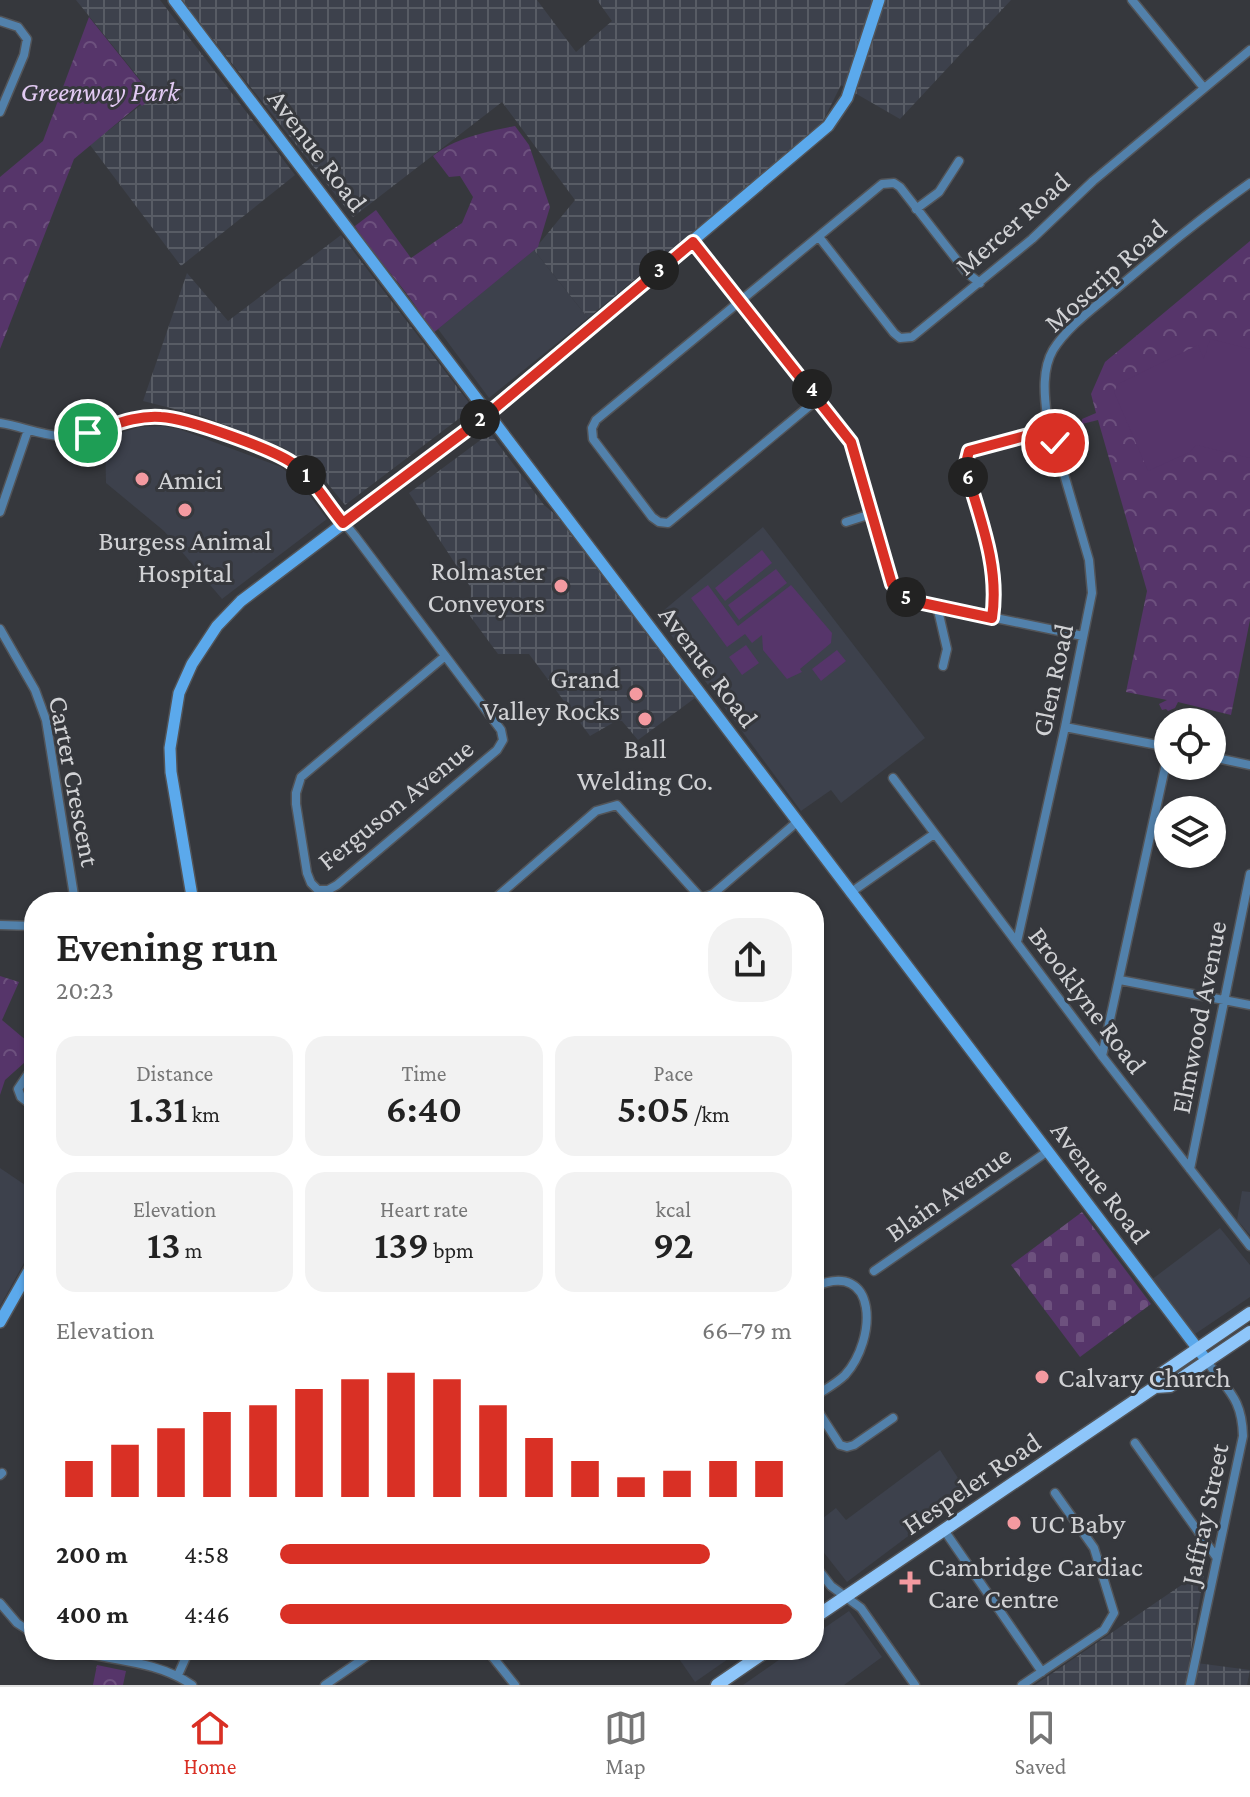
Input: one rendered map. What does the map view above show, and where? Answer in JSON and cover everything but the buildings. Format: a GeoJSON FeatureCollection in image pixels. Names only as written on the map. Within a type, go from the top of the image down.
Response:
{"type":"FeatureCollection","features":[{"type":"Feature","properties":{"kind":"main road","name":"Hespeler Road"},"geometry":{"type":"LineString","coordinates":[[1155,1387],[1161,1374],[1250,1313]]}},
{"type":"Feature","properties":{"kind":"main road","name":"Hespeler Road"},"geometry":{"type":"LineString","coordinates":[[824,1611],[1155,1387],[1170,1386],[1250,1332]]}},
{"type":"Feature","properties":{"kind":"main road"},"geometry":{"type":"LineString","coordinates":[[717,1685],[753,1660]]}},
{"type":"Feature","properties":{"kind":"street","name":"Avenue Road"},"geometry":{"type":"LineString","coordinates":[[174,0],[1207,1361]]}},
{"type":"Feature","properties":{"kind":"street"},"geometry":{"type":"LineString","coordinates":[[191,892],[171,772],[172,724],[179,693],[204,643],[226,615],[488,414],[810,143],[838,114],[847,98],[879,0]]}},
{"type":"Feature","properties":{"kind":"street"},"geometry":{"type":"LineString","coordinates":[[1137,2],[1204,88]]}},
{"type":"Feature","properties":{"kind":"street"},"geometry":{"type":"LineString","coordinates":[[0,21],[18,27],[27,39],[24,55],[0,112]]}},
{"type":"Feature","properties":{"kind":"street","name":"Mercer Road"},"geometry":{"type":"LineString","coordinates":[[819,237],[900,338],[912,337],[1032,239],[1093,181],[1250,50]]}},
{"type":"Feature","properties":{"kind":"street"},"geometry":{"type":"LineString","coordinates":[[916,209],[939,192],[959,161]]}},
{"type":"Feature","properties":{"kind":"street"},"geometry":{"type":"LineString","coordinates":[[819,398],[668,523],[652,517],[593,439],[592,428],[596,420],[886,182],[900,187],[967,273],[980,283]]}},
{"type":"Feature","properties":{"kind":"street","name":"Moscrip Road"},"geometry":{"type":"LineString","coordinates":[[1051,429],[1044,393],[1047,363],[1067,332],[1203,217],[1250,183]]}},
{"type":"Feature","properties":{"kind":"street"},"geometry":{"type":"LineString","coordinates":[[693,242],[851,442],[892,584],[901,594],[913,601],[1083,636]]}},
{"type":"Feature","properties":{"kind":"street","name":"Ferguson Avenue"},"geometry":{"type":"LineString","coordinates":[[0,423],[51,435],[75,435],[132,419],[162,417],[181,420],[292,463],[309,479],[501,730],[503,740],[497,750],[337,885],[328,890],[318,890],[307,873],[296,804],[301,777],[444,657]]}},
{"type":"Feature","properties":{"kind":"street"},"geometry":{"type":"LineString","coordinates":[[992,618],[993,568],[965,458],[969,451],[1051,429]]}},
{"type":"Feature","properties":{"kind":"street","name":"Glen Road"},"geometry":{"type":"LineString","coordinates":[[1017,942],[1065,727],[1092,578],[1051,429]]}},
{"type":"Feature","properties":{"kind":"street"},"geometry":{"type":"LineString","coordinates":[[0,512],[28,430]]}},
{"type":"Feature","properties":{"kind":"street"},"geometry":{"type":"LineString","coordinates":[[846,522],[871,514]]}},
{"type":"Feature","properties":{"kind":"street"},"geometry":{"type":"LineString","coordinates":[[937,606],[947,649],[943,666]]}},
{"type":"Feature","properties":{"kind":"street","name":"Carter Crescent"},"geometry":{"type":"LineString","coordinates":[[0,630],[35,690],[46,720],[73,892]]}},
{"type":"Feature","properties":{"kind":"street"},"geometry":{"type":"LineString","coordinates":[[1065,727],[1154,744]]}},
{"type":"Feature","properties":{"kind":"street"},"geometry":{"type":"LineString","coordinates":[[1226,760],[1250,765]]}},
{"type":"Feature","properties":{"kind":"street","name":"Brooklyne Road"},"geometry":{"type":"LineString","coordinates":[[893,778],[1102,1056],[1250,1246]]}},
{"type":"Feature","properties":{"kind":"street"},"geometry":{"type":"LineString","coordinates":[[1102,1056],[1162,780]]}},
{"type":"Feature","properties":{"kind":"street"},"geometry":{"type":"LineString","coordinates":[[503,892],[596,811],[617,805],[695,892]]}},
{"type":"Feature","properties":{"kind":"street"},"geometry":{"type":"LineString","coordinates":[[715,892],[797,822]]}},
{"type":"Feature","properties":{"kind":"street"},"geometry":{"type":"LineString","coordinates":[[850,893],[934,834]]}},
{"type":"Feature","properties":{"kind":"street","name":"Elmwood Avenue"},"geometry":{"type":"LineString","coordinates":[[1190,1169],[1250,874]]}},
{"type":"Feature","properties":{"kind":"street"},"geometry":{"type":"LineString","coordinates":[[0,925],[24,926]]}},
{"type":"Feature","properties":{"kind":"street"},"geometry":{"type":"LineString","coordinates":[[1120,980],[1250,1005]]}},
{"type":"Feature","properties":{"kind":"street"},"geometry":{"type":"LineString","coordinates":[[24,1080],[18,1089],[24,1099]]}},
{"type":"Feature","properties":{"kind":"street","name":"Blain Avenue"},"geometry":{"type":"LineString","coordinates":[[874,1271],[1048,1151]]}},
{"type":"Feature","properties":{"kind":"street"},"geometry":{"type":"LineString","coordinates":[[0,1322],[24,1280]]}},
{"type":"Feature","properties":{"kind":"street"},"geometry":{"type":"LineString","coordinates":[[824,1282],[844,1282],[853,1287],[863,1296],[868,1307],[868,1323],[857,1357],[845,1375],[824,1390]]}},
{"type":"Feature","properties":{"kind":"street","name":"Jaffray Street"},"geometry":{"type":"LineString","coordinates":[[1190,1685],[1243,1436],[1242,1415],[1233,1395],[1207,1361]]}},
{"type":"Feature","properties":{"kind":"street"},"geometry":{"type":"LineString","coordinates":[[824,1420],[840,1445],[847,1447],[893,1418]]}},
{"type":"Feature","properties":{"kind":"street"},"geometry":{"type":"LineString","coordinates":[[1135,1443],[1217,1558]]}},
{"type":"Feature","properties":{"kind":"street"},"geometry":{"type":"LineString","coordinates":[[1022,1685],[1109,1625],[1114,1613],[1094,1548],[1055,1493]]}},
{"type":"Feature","properties":{"kind":"street"},"geometry":{"type":"LineString","coordinates":[[944,1530],[1042,1672]]}},
{"type":"Feature","properties":{"kind":"street"},"geometry":{"type":"LineString","coordinates":[[824,1577],[831,1586],[861,1608],[915,1685]]}},
{"type":"Feature","properties":{"kind":"street"},"geometry":{"type":"LineString","coordinates":[[0,1603],[24,1628]]}},
{"type":"Feature","properties":{"kind":"street"},"geometry":{"type":"LineString","coordinates":[[123,1660],[178,1675],[192,1685]]}},
{"type":"Feature","properties":{"kind":"street"},"geometry":{"type":"LineString","coordinates":[[178,1675],[185,1660]]}},
{"type":"Feature","properties":{"kind":"street"},"geometry":{"type":"LineString","coordinates":[[325,1685],[361,1660]]}},
{"type":"Feature","properties":{"kind":"street"},"geometry":{"type":"LineString","coordinates":[[495,1660],[515,1685]]}},
{"type":"Feature","properties":{"kind":"shaded area"},"geometry":{"type":"Polygon","coordinates":[[[76,0],[160,0],[295,175],[181,266],[90,145],[155,94],[151,93],[76,0]]]}},
{"type":"Feature","properties":{"kind":"shaded area"},"geometry":{"type":"Polygon","coordinates":[[[182,0],[537,0],[576,52],[612,21],[597,0],[1011,0],[900,119],[841,85],[821,125],[588,318],[534,250],[575,200],[502,102],[353,217],[182,0]]]}},
{"type":"Feature","properties":{"kind":"shaded area"},"geometry":{"type":"Polygon","coordinates":[[[341,235],[473,408],[345,505],[315,468],[284,448],[202,416],[143,401],[187,273],[228,321],[341,235]]]}},
{"type":"Feature","properties":{"kind":"shaded area"},"geometry":{"type":"Polygon","coordinates":[[[534,250],[588,318],[489,398],[438,329],[534,250]]]}},
{"type":"Feature","properties":{"kind":"shaded area"},"geometry":{"type":"Polygon","coordinates":[[[139,427],[179,429],[281,467],[301,484],[327,519],[222,599],[164,531],[106,483],[105,438],[139,427]]]}},
{"type":"Feature","properties":{"kind":"shaded area"},"geometry":{"type":"Polygon","coordinates":[[[490,433],[695,698],[638,740],[622,721],[616,721],[590,736],[529,654],[498,654],[470,616],[471,588],[409,493],[490,433]]]}},
{"type":"Feature","properties":{"kind":"shaded area"},"geometry":{"type":"Polygon","coordinates":[[[763,527],[925,738],[841,803],[831,790],[801,811],[657,616],[763,527]]]}},
{"type":"Feature","properties":{"kind":"shaded area"},"geometry":{"type":"Polygon","coordinates":[[[0,1168],[24,1184],[24,1263],[0,1306],[0,1168]]]}},
{"type":"Feature","properties":{"kind":"shaded area"},"geometry":{"type":"Polygon","coordinates":[[[1242,1191],[1250,1192],[1250,1235],[1237,1220],[1242,1191]]]}},
{"type":"Feature","properties":{"kind":"shaded area"},"geometry":{"type":"Polygon","coordinates":[[[1220,1228],[1250,1265],[1250,1297],[1195,1334],[1151,1280],[1220,1228]]]}},
{"type":"Feature","properties":{"kind":"shaded area"},"geometry":{"type":"Polygon","coordinates":[[[940,1450],[967,1492],[847,1582],[824,1553],[824,1517],[836,1508],[846,1520],[940,1450]]]}},
{"type":"Feature","properties":{"kind":"shaded area"},"geometry":{"type":"Polygon","coordinates":[[[1205,1569],[1189,1662],[1250,1670],[1247,1685],[1035,1685],[1205,1569]]]}},
{"type":"Feature","properties":{"kind":"shaded area"},"geometry":{"type":"Polygon","coordinates":[[[849,1611],[882,1657],[844,1685],[743,1685],[779,1660],[824,1660],[824,1628],[849,1611]]]}},
{"type":"Feature","properties":{"kind":"shaded area"},"geometry":{"type":"Polygon","coordinates":[[[680,1660],[727,1660],[695,1682],[680,1660]]]}},
{"type":"Feature","properties":{"kind":"green space","name":"Greenway Park"},"geometry":{"type":"Polygon","coordinates":[[[89,17],[150,93],[156,95],[142,106],[140,104],[74,159],[0,349],[0,177],[43,141],[89,17]]]}},
{"type":"Feature","properties":{"kind":"green space"},"geometry":{"type":"Polygon","coordinates":[[[515,126],[529,145],[550,207],[538,247],[432,334],[415,305],[355,226],[376,210],[411,258],[462,223],[473,197],[460,176],[449,177],[433,156],[461,140],[515,126]]]}},
{"type":"Feature","properties":{"kind":"green space"},"geometry":{"type":"Polygon","coordinates":[[[1250,241],[1250,620],[1231,715],[1226,714],[1226,708],[1202,708],[1178,702],[1175,708],[1161,708],[1159,704],[1167,700],[1126,692],[1147,591],[1098,420],[1082,424],[1082,419],[1096,413],[1091,394],[1105,362],[1250,241]]]}},
{"type":"Feature","properties":{"kind":"green space"},"geometry":{"type":"Polygon","coordinates":[[[1210,339],[1250,349],[1250,458],[1196,445],[1190,452],[1148,471],[1114,392],[1118,384],[1198,345],[1204,359],[1210,339]]]}},
{"type":"Feature","properties":{"kind":"green space"},"geometry":{"type":"Polygon","coordinates":[[[762,550],[772,563],[725,601],[715,588],[762,550]]]}},
{"type":"Feature","properties":{"kind":"green space"},"geometry":{"type":"Polygon","coordinates":[[[776,569],[787,583],[739,620],[728,605],[776,569]]]}},
{"type":"Feature","properties":{"kind":"green space"},"geometry":{"type":"Polygon","coordinates":[[[708,585],[738,626],[791,585],[832,633],[831,643],[800,669],[802,672],[787,679],[763,650],[762,635],[752,643],[745,634],[727,647],[691,598],[708,585]]]}},
{"type":"Feature","properties":{"kind":"green space"},"geometry":{"type":"Polygon","coordinates":[[[746,645],[759,663],[742,675],[729,657],[746,645]]]}},
{"type":"Feature","properties":{"kind":"green space"},"geometry":{"type":"Polygon","coordinates":[[[837,650],[846,661],[821,681],[812,669],[837,650]]]}},
{"type":"Feature","properties":{"kind":"green space"},"geometry":{"type":"Polygon","coordinates":[[[0,976],[19,982],[2,1020],[24,1039],[24,1063],[5,1080],[0,1095],[0,976]]]}},
{"type":"Feature","properties":{"kind":"green space"},"geometry":{"type":"Polygon","coordinates":[[[1082,1212],[1151,1304],[1080,1357],[1011,1265],[1082,1212]]]}},
{"type":"Feature","properties":{"kind":"green space"},"geometry":{"type":"Polygon","coordinates":[[[97,1665],[126,1671],[123,1685],[93,1685],[97,1665]]]}},
{"type":"Feature","properties":{"kind":"place","name":"Amici"},"geometry":{"type":"Point","coordinates":[142,479]}},
{"type":"Feature","properties":{"kind":"place","name":"Burgess Animal Hospital"},"geometry":{"type":"Point","coordinates":[185,510]}},
{"type":"Feature","properties":{"kind":"place","name":"Rolmaster Conveyors"},"geometry":{"type":"Point","coordinates":[561,586]}},
{"type":"Feature","properties":{"kind":"place","name":"Grand Valley Rocks"},"geometry":{"type":"Point","coordinates":[636,694]}},
{"type":"Feature","properties":{"kind":"place","name":"Ball Welding Co."},"geometry":{"type":"Point","coordinates":[645,719]}},
{"type":"Feature","properties":{"kind":"place","name":"Calvary Church"},"geometry":{"type":"Point","coordinates":[1042,1377]}},
{"type":"Feature","properties":{"kind":"place","name":"UC Baby"},"geometry":{"type":"Point","coordinates":[1014,1523]}},
{"type":"Feature","properties":{"kind":"place","name":"Cambridge Cardiac Care Centre"},"geometry":{"type":"Point","coordinates":[910,1582]}},
{"type":"Feature","properties":{"kind":"route"},"geometry":{"type":"LineString","coordinates":[[88,433],[146,417],[181,420],[292,463],[304,473],[343,523],[488,414],[693,242],[851,442],[892,584],[913,601],[992,618],[993,568],[965,458],[969,451],[1051,429],[1055,443]]}}]}
